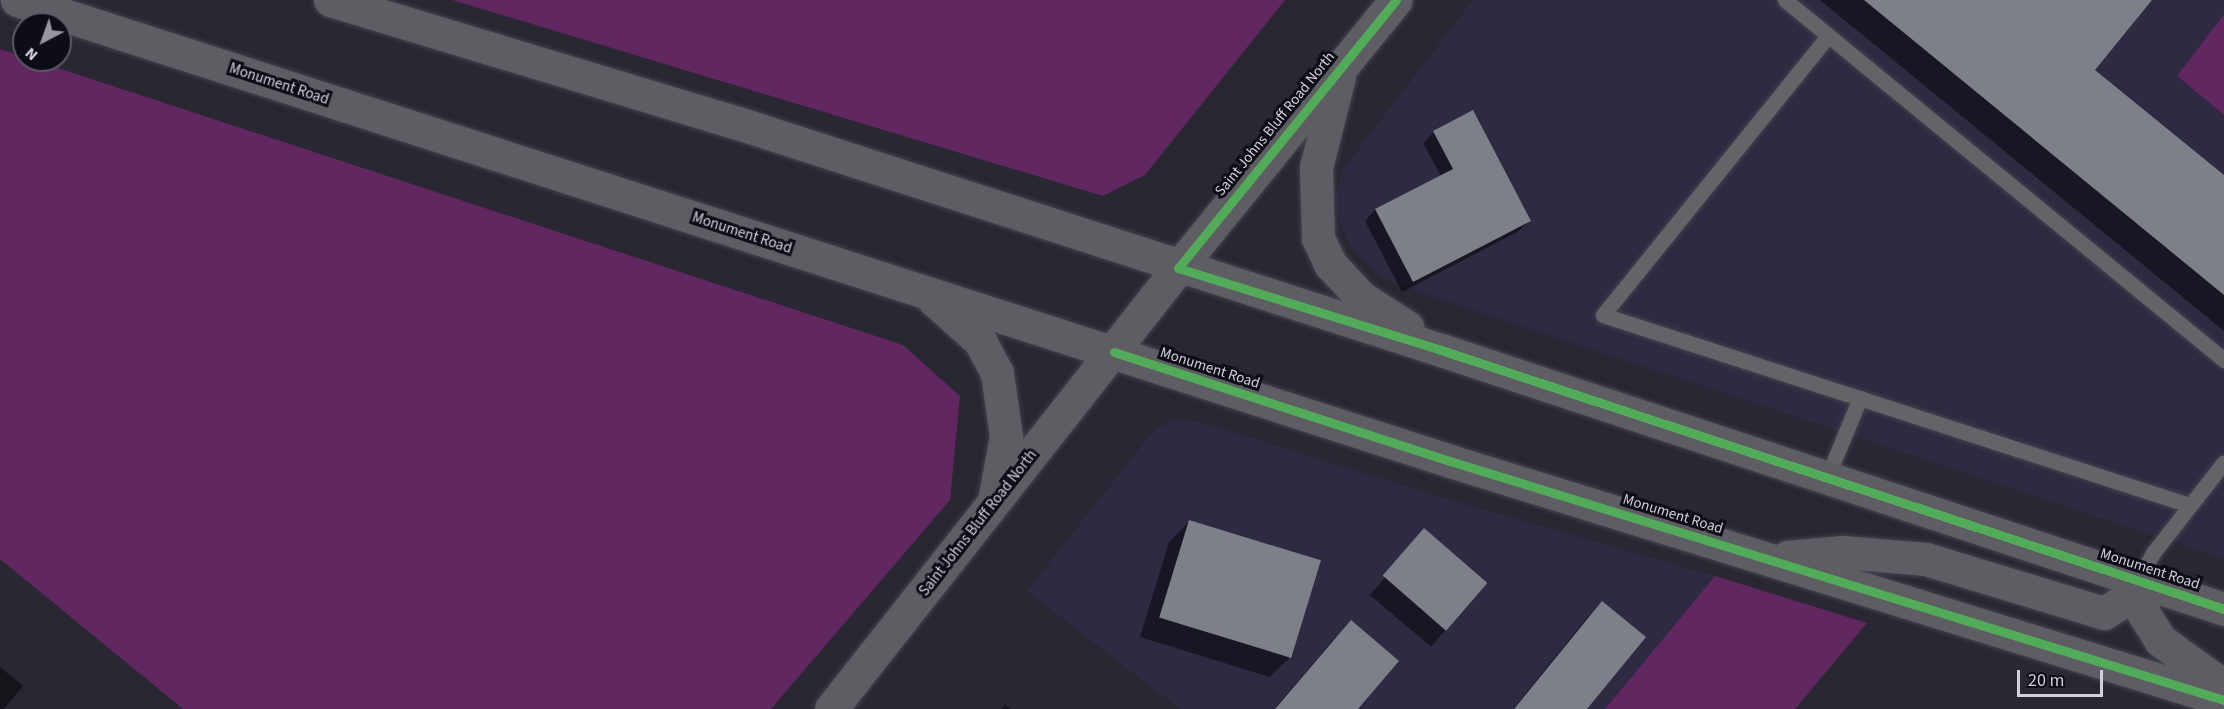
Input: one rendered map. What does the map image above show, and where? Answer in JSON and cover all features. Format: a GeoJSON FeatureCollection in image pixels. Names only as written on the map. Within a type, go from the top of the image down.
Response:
{"type":"FeatureCollection","features":[{"type":"Feature","properties":{"kind":"main road","name":"Monument Road"},"geometry":{"type":"LineString","coordinates":[[17,0],[1114,352],[1767,559],[1981,622],[2224,700]]}},
{"type":"Feature","properties":{"kind":"main road","name":"Monument Road"},"geometry":{"type":"LineString","coordinates":[[330,0],[738,123],[1178,268],[1441,350],[1826,480],[2224,609]]}},
{"type":"Feature","properties":{"kind":"main road","name":"Saint Johns Bluff Road North"},"geometry":{"type":"LineString","coordinates":[[831,709],[1178,268],[1396,0]]}},
{"type":"Feature","properties":{"kind":"main road"},"geometry":{"type":"LineString","coordinates":[[1342,66],[1316,166],[1318,238],[1330,264],[1362,298],[1441,350]]}},
{"type":"Feature","properties":{"kind":"main road"},"geometry":{"type":"LineString","coordinates":[[926,292],[980,340],[997,373],[1006,436],[993,504]]}},
{"type":"Feature","properties":{"kind":"main road"},"geometry":{"type":"LineString","coordinates":[[1767,559],[1843,552],[1926,559],[2104,613],[2123,601],[2138,581]]}},
{"type":"Feature","properties":{"kind":"main road"},"geometry":{"type":"LineString","coordinates":[[2138,581],[2144,614],[2160,640],[2224,687]]}},
{"type":"Feature","properties":{"kind":"lane"},"geometry":{"type":"LineString","coordinates":[[1785,0],[2224,360]]}},
{"type":"Feature","properties":{"kind":"lane"},"geometry":{"type":"LineString","coordinates":[[1828,36],[1603,315],[2189,505]]}},
{"type":"Feature","properties":{"kind":"lane"},"geometry":{"type":"LineString","coordinates":[[1826,480],[1860,399]]}},
{"type":"Feature","properties":{"kind":"lane"},"geometry":{"type":"LineString","coordinates":[[2138,581],[2189,505],[2224,462]]}},
{"type":"Feature","properties":{"kind":"shaded area"},"geometry":{"type":"Polygon","coordinates":[[[452,0],[1285,0],[1145,175],[1103,196],[452,0]]]}},
{"type":"Feature","properties":{"kind":"shaded area"},"geometry":{"type":"Polygon","coordinates":[[[1473,0],[2224,0],[2224,14],[2177,76],[2224,115],[2224,559],[1440,299],[1389,281],[1370,267],[1350,244],[1339,219],[1336,195],[1344,168],[1473,0]]]}},
{"type":"Feature","properties":{"kind":"shaded area"},"geometry":{"type":"Polygon","coordinates":[[[2224,14],[2224,115],[2177,76],[2224,14]]]}},
{"type":"Feature","properties":{"kind":"shaded area"},"geometry":{"type":"Polygon","coordinates":[[[0,49],[12,53],[12,72],[70,72],[903,345],[960,396],[950,500],[771,709],[183,709],[0,559],[0,49]]]}},
{"type":"Feature","properties":{"kind":"shaded area"},"geometry":{"type":"Polygon","coordinates":[[[1171,419],[1201,422],[1437,496],[1715,576],[1605,709],[1180,709],[1027,591],[1150,435],[1171,419]]]}},
{"type":"Feature","properties":{"kind":"shaded area"},"geometry":{"type":"Polygon","coordinates":[[[1715,576],[1867,623],[1795,709],[1605,709],[1715,576]]]}},
{"type":"Feature","properties":{"kind":"building"},"geometry":{"type":"Polygon","coordinates":[[[1864,0],[2152,0],[2095,70],[2224,175],[2224,295],[1864,0]]]}},
{"type":"Feature","properties":{"kind":"building"},"geometry":{"type":"Polygon","coordinates":[[[1473,110],[1531,221],[1413,282],[1375,209],[1453,169],[1433,131],[1473,110]]]}},
{"type":"Feature","properties":{"kind":"building"},"geometry":{"type":"Polygon","coordinates":[[[1189,520],[1321,560],[1291,658],[1159,618],[1189,520]]]}},
{"type":"Feature","properties":{"kind":"building"},"geometry":{"type":"Polygon","coordinates":[[[1424,528],[1487,583],[1446,631],[1383,576],[1424,528]]]}},
{"type":"Feature","properties":{"kind":"building"},"geometry":{"type":"Polygon","coordinates":[[[1602,601],[1646,637],[1587,709],[1514,709],[1602,601]]]}},
{"type":"Feature","properties":{"kind":"building"},"geometry":{"type":"Polygon","coordinates":[[[1351,620],[1399,661],[1358,709],[1275,709],[1351,620]]]}},
{"type":"Feature","properties":{"kind":"cycle path"},"geometry":{"type":"LineString","coordinates":[[1396,0],[1178,268],[1441,350],[2224,609]]}},
{"type":"Feature","properties":{"kind":"cycle path"},"geometry":{"type":"LineString","coordinates":[[1114,352],[1450,461],[2224,700]]}}]}
